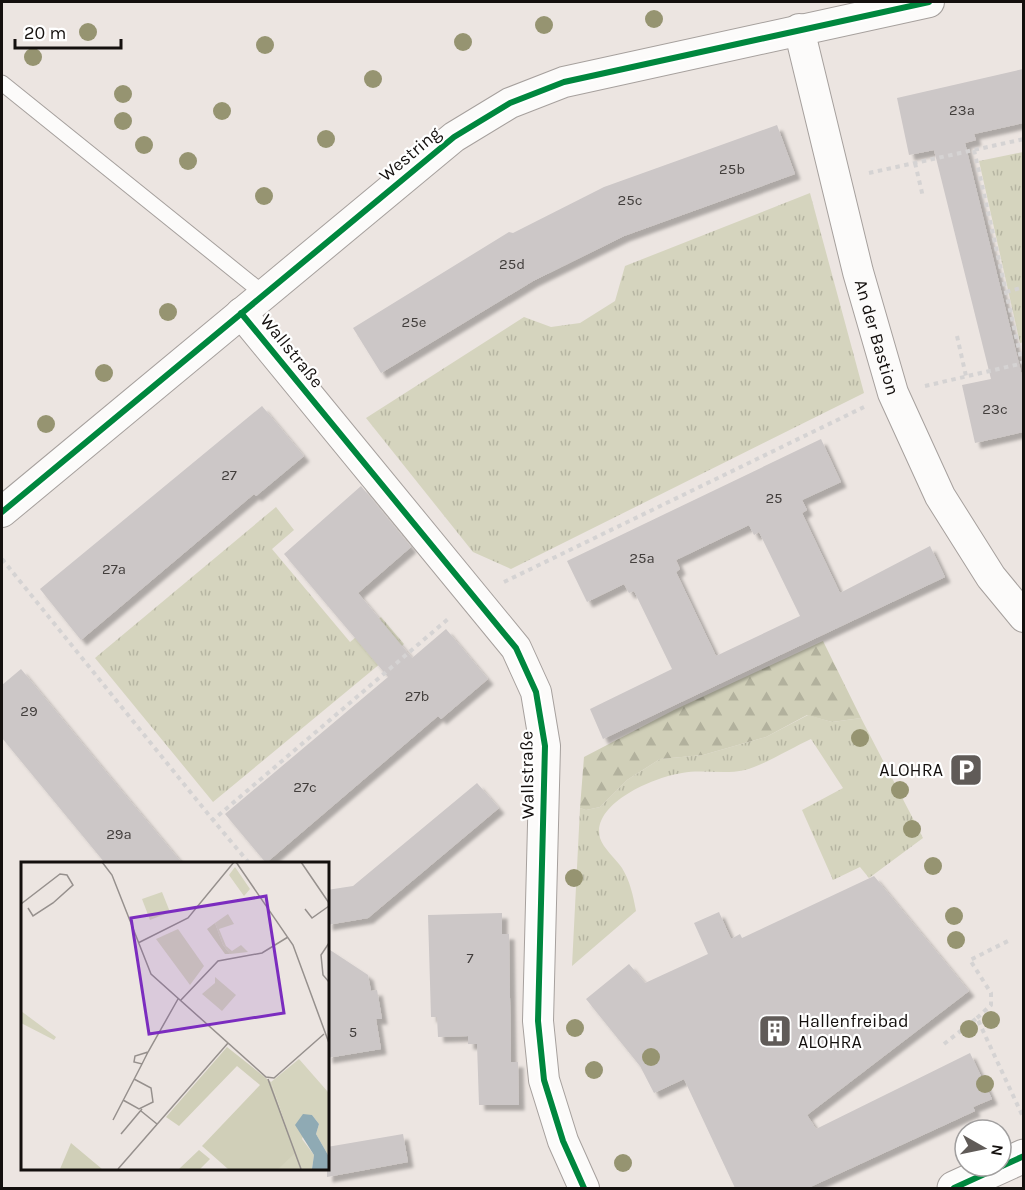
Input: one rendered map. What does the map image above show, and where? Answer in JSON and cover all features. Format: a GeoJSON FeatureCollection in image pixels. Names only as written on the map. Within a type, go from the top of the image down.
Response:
{"type":"FeatureCollection","features":[{"type":"Feature","properties":{"kind":"main road"},"geometry":{"type":"LineString","coordinates":[[954,1188],[1023,1156]]}},
{"type":"Feature","properties":{"kind":"street","name":"Westring"},"geometry":{"type":"LineString","coordinates":[[2,512],[454,137],[510,103],[564,82],[929,2]]}},
{"type":"Feature","properties":{"kind":"street","name":"An der Bastion"},"geometry":{"type":"LineString","coordinates":[[800,29],[858,272],[893,393],[940,496],[991,577],[1023,617]]}},
{"type":"Feature","properties":{"kind":"street","name":"Wallstraße"},"geometry":{"type":"LineString","coordinates":[[242,313],[516,648],[536,692],[545,746],[538,1021],[544,1080],[563,1141],[584,1188]]}},
{"type":"Feature","properties":{"kind":"lane"},"geometry":{"type":"LineString","coordinates":[[2,83],[264,294]]}},
{"type":"Feature","properties":{"kind":"path"},"geometry":{"type":"LineString","coordinates":[[836,181],[1023,139]]}},
{"type":"Feature","properties":{"kind":"path"},"geometry":{"type":"LineString","coordinates":[[213,820],[474,597],[893,393],[1023,363],[974,150]]}},
{"type":"Feature","properties":{"kind":"path"},"geometry":{"type":"LineString","coordinates":[[915,163],[923,197]]}},
{"type":"Feature","properties":{"kind":"path"},"geometry":{"type":"LineString","coordinates":[[1006,292],[1023,287]]}},
{"type":"Feature","properties":{"kind":"path"},"geometry":{"type":"LineString","coordinates":[[957,336],[966,376]]}},
{"type":"Feature","properties":{"kind":"path"},"geometry":{"type":"LineString","coordinates":[[2,559],[248,862]]}},
{"type":"Feature","properties":{"kind":"path"},"geometry":{"type":"LineString","coordinates":[[944,1044],[991,1005],[992,993],[970,960],[1008,941]]}},
{"type":"Feature","properties":{"kind":"path"},"geometry":{"type":"LineString","coordinates":[[977,1018],[1023,1119]]}},
{"type":"Feature","properties":{"kind":"green space"},"geometry":{"type":"Polygon","coordinates":[[[1023,152],[1024,342],[1020,343],[979,161],[1023,152]]]}},
{"type":"Feature","properties":{"kind":"green space"},"geometry":{"type":"Polygon","coordinates":[[[810,193],[864,393],[511,569],[473,552],[366,418],[524,317],[551,327],[580,323],[615,301],[625,266],[810,193]]]}},
{"type":"Feature","properties":{"kind":"green space"},"geometry":{"type":"Polygon","coordinates":[[[276,507],[294,530],[272,549],[350,642],[381,617],[404,644],[213,802],[95,658],[276,507]]]}},
{"type":"Feature","properties":{"kind":"green space"},"geometry":{"type":"Polygon","coordinates":[[[823,641],[861,718],[832,722],[807,715],[766,737],[703,755],[660,759],[627,780],[600,807],[586,810],[580,808],[584,757],[674,710],[823,641]]]}},
{"type":"Feature","properties":{"kind":"green space"},"geometry":{"type":"Polygon","coordinates":[[[808,715],[832,722],[861,718],[923,838],[869,878],[860,867],[833,880],[802,810],[843,788],[811,739],[753,768],[729,772],[690,772],[657,780],[642,786],[615,803],[605,814],[600,825],[600,838],[625,873],[636,911],[572,966],[580,808],[586,810],[600,807],[627,780],[660,759],[703,755],[766,737],[808,715]]]}},
{"type":"Feature","properties":{"kind":"building"},"geometry":{"type":"Polygon","coordinates":[[[1023,69],[1023,123],[974,134],[976,140],[965,143],[1023,380],[1023,432],[975,443],[962,385],[991,379],[934,150],[909,155],[897,98],[1023,69]]]}},
{"type":"Feature","properties":{"kind":"building"},"geometry":{"type":"Polygon","coordinates":[[[777,125],[795,174],[624,236],[533,281],[381,373],[353,328],[509,232],[513,233],[604,187],[777,125]]]}},
{"type":"Feature","properties":{"kind":"building"},"geometry":{"type":"Polygon","coordinates":[[[262,406],[304,456],[256,496],[254,494],[81,640],[40,589],[262,406]]]}},
{"type":"Feature","properties":{"kind":"building"},"geometry":{"type":"Polygon","coordinates":[[[821,439],[841,482],[802,500],[807,510],[802,513],[840,593],[930,546],[945,577],[603,739],[590,709],[672,669],[634,591],[629,593],[624,584],[587,602],[567,561],[821,439]],[[749,525],[676,560],[680,569],[676,572],[716,656],[800,616],[759,532],[754,535],[749,525]]]}},
{"type":"Feature","properties":{"kind":"building"},"geometry":{"type":"Polygon","coordinates":[[[361,486],[411,547],[358,593],[412,658],[446,629],[488,679],[441,719],[438,716],[265,862],[225,814],[388,677],[284,554],[361,486]]]}},
{"type":"Feature","properties":{"kind":"building"},"geometry":{"type":"Polygon","coordinates":[[[21,669],[181,862],[104,862],[2,738],[2,685],[21,669]]]}},
{"type":"Feature","properties":{"kind":"building"},"geometry":{"type":"Polygon","coordinates":[[[477,783],[499,808],[368,918],[328,925],[328,890],[353,886],[477,783]]]}},
{"type":"Feature","properties":{"kind":"building","name":"Hallenfreibad ALOHRA"},"geometry":{"type":"Polygon","coordinates":[[[874,876],[969,991],[807,1115],[816,1129],[970,1053],[992,1099],[973,1107],[975,1111],[960,1118],[953,1118],[953,1121],[808,1188],[735,1188],[684,1079],[654,1093],[640,1066],[586,999],[629,964],[645,983],[708,954],[694,923],[719,912],[731,939],[740,934],[742,938],[874,876]]]}},
{"type":"Feature","properties":{"kind":"building"},"geometry":{"type":"Polygon","coordinates":[[[502,913],[502,934],[509,934],[511,1062],[518,1062],[519,1105],[479,1105],[477,1044],[468,1044],[468,1036],[438,1037],[437,1017],[431,1017],[428,915],[502,913]]]}},
{"type":"Feature","properties":{"kind":"building"},"geometry":{"type":"Polygon","coordinates":[[[328,949],[368,975],[371,991],[377,990],[382,1019],[376,1019],[381,1049],[328,1058],[328,949]]]}},
{"type":"Feature","properties":{"kind":"building"},"geometry":{"type":"Polygon","coordinates":[[[403,1134],[408,1162],[327,1177],[328,1147],[403,1134]]]}},
{"type":"Feature","properties":{"kind":"cycle path"},"geometry":{"type":"LineString","coordinates":[[2,512],[454,137],[510,103],[564,82],[929,2]]}},
{"type":"Feature","properties":{"kind":"cycle path"},"geometry":{"type":"LineString","coordinates":[[241,313],[516,648],[536,692],[545,746],[538,1021],[544,1080],[563,1141],[584,1188]]}},
{"type":"Feature","properties":{"kind":"cycle path"},"geometry":{"type":"LineString","coordinates":[[954,1188],[1024,1156]]}},
{"type":"Feature","properties":{"kind":"place","name":"ALOHRA"},"geometry":{"type":"Point","coordinates":[966,770]}},
{"type":"Feature","properties":{"kind":"place","name":"Hallenfreibad ALOHRA"},"geometry":{"type":"Point","coordinates":[775,1031]}}]}
